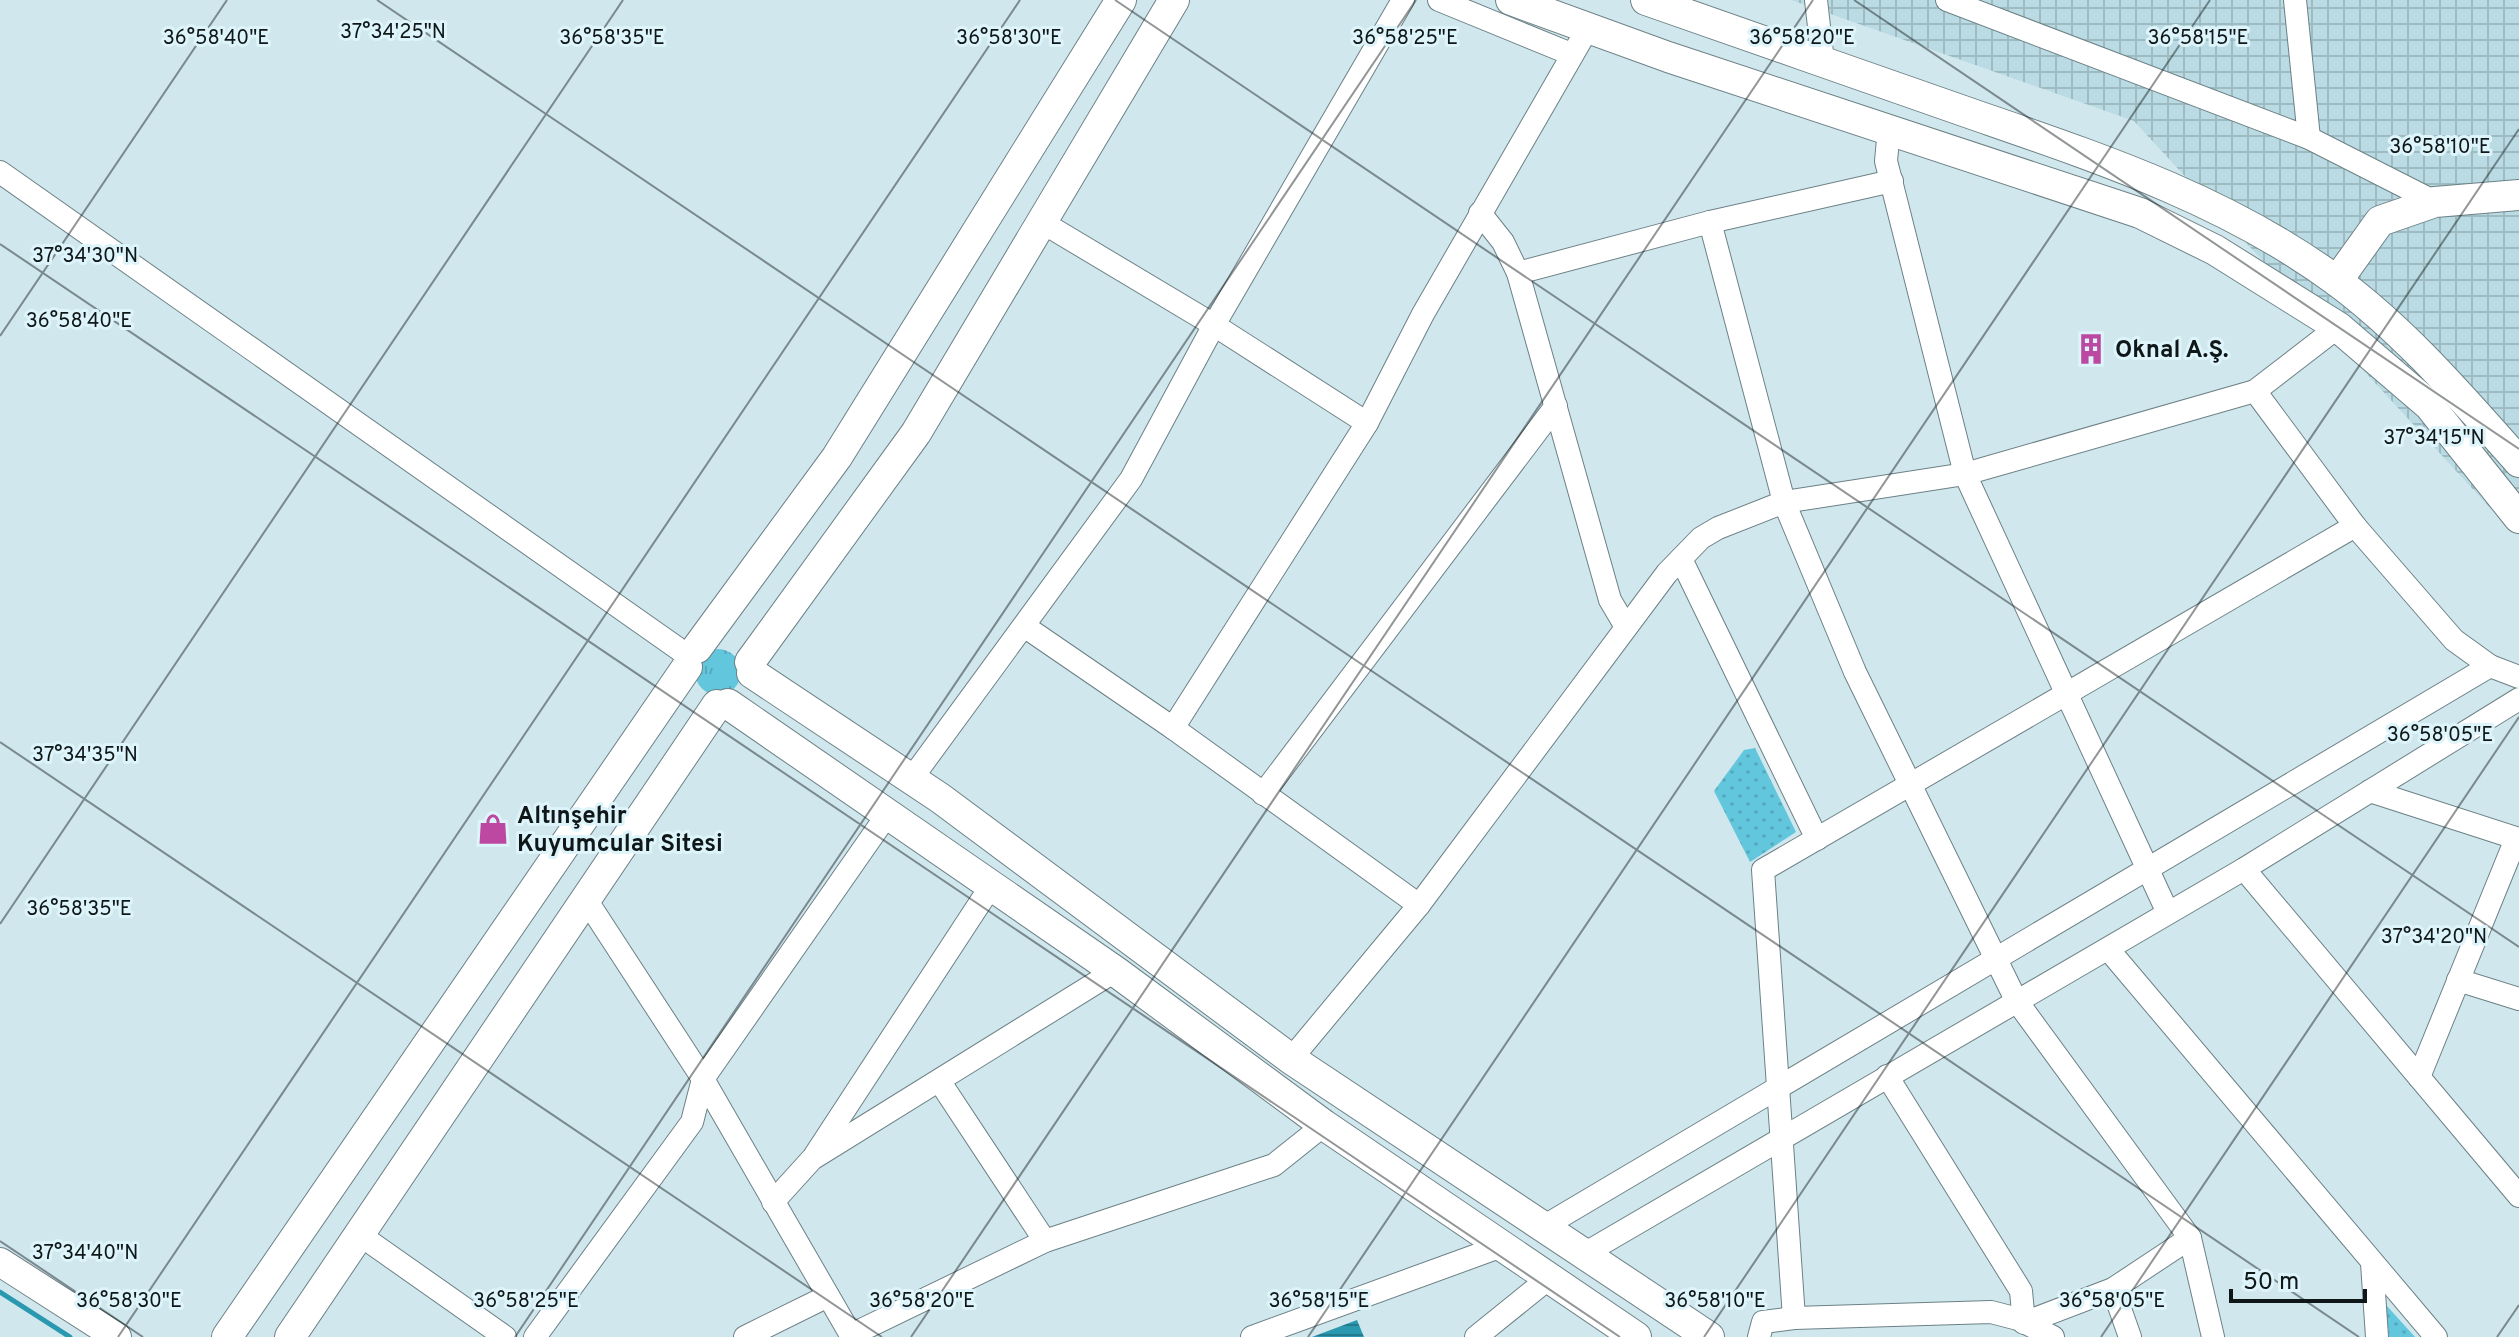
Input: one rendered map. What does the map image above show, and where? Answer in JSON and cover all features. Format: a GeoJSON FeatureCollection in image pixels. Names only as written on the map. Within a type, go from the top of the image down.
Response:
{"type":"FeatureCollection","features":[{"type":"Feature","properties":{"kind":"main road"},"geometry":{"type":"LineString","coordinates":[[227,1337],[691,657],[837,457],[1121,0]]}},
{"type":"Feature","properties":{"kind":"main road"},"geometry":{"type":"LineString","coordinates":[[290,1337],[694,740],[722,705],[745,693],[751,667],[769,636],[916,433],[1174,0]]}},
{"type":"Feature","properties":{"kind":"main road"},"geometry":{"type":"LineString","coordinates":[[1511,0],[2140,213],[2215,250],[2338,327],[2429,405],[2519,518]]}},
{"type":"Feature","properties":{"kind":"main road"},"geometry":{"type":"LineString","coordinates":[[1646,0],[2121,165],[2206,202],[2266,234],[2337,281],[2443,376],[2519,462]]}},
{"type":"Feature","properties":{"kind":"main road"},"geometry":{"type":"LineString","coordinates":[[2337,281],[2380,221],[2435,202],[2519,195]]}},
{"type":"Feature","properties":{"kind":"main road"},"geometry":{"type":"LineString","coordinates":[[769,636],[768,674],[781,691]]}},
{"type":"Feature","properties":{"kind":"main road"},"geometry":{"type":"LineString","coordinates":[[1636,1337],[1324,1125],[1115,971],[755,724],[722,705],[697,697],[687,678],[691,657],[717,640],[727,641],[745,652],[751,667],[781,691],[912,778],[1291,1059],[1709,1337]]}},
{"type":"Feature","properties":{"kind":"main road"},"geometry":{"type":"LineString","coordinates":[[694,740],[714,724],[728,721],[755,724]]}},
{"type":"Feature","properties":{"kind":"street"},"geometry":{"type":"LineString","coordinates":[[912,778],[1131,479],[1214,325],[1403,0]]}},
{"type":"Feature","properties":{"kind":"street"},"geometry":{"type":"LineString","coordinates":[[1439,0],[1571,54]]}},
{"type":"Feature","properties":{"kind":"street"},"geometry":{"type":"LineString","coordinates":[[1816,0],[1823,62]]}},
{"type":"Feature","properties":{"kind":"street"},"geometry":{"type":"LineString","coordinates":[[1947,0],[2309,138],[2435,202]]}},
{"type":"Feature","properties":{"kind":"street"},"geometry":{"type":"LineString","coordinates":[[2295,0],[2309,138]]}},
{"type":"Feature","properties":{"kind":"street"},"geometry":{"type":"LineString","coordinates":[[1173,728],[1367,423],[1480,213],[1588,28]]}},
{"type":"Feature","properties":{"kind":"street"},"geometry":{"type":"LineString","coordinates":[[1889,129],[1885,151],[1965,474],[2167,911]]}},
{"type":"Feature","properties":{"kind":"street"},"geometry":{"type":"LineString","coordinates":[[0,172],[691,657]]}},
{"type":"Feature","properties":{"kind":"street"},"geometry":{"type":"LineString","coordinates":[[1518,273],[1710,222],[1892,181]]}},
{"type":"Feature","properties":{"kind":"street"},"geometry":{"type":"LineString","coordinates":[[1480,213],[1503,242],[1518,273],[1610,600],[1626,627]]}},
{"type":"Feature","properties":{"kind":"street"},"geometry":{"type":"LineString","coordinates":[[1040,221],[1214,325],[1367,423]]}},
{"type":"Feature","properties":{"kind":"street"},"geometry":{"type":"LineString","coordinates":[[1710,222],[1784,502],[1855,672],[2016,1000],[2190,1238],[2213,1337]]}},
{"type":"Feature","properties":{"kind":"street"},"geometry":{"type":"LineString","coordinates":[[1291,1059],[1419,905],[1626,627],[1681,559],[1718,528],[1784,502],[1965,474],[2255,391],[2338,327]]}},
{"type":"Feature","properties":{"kind":"street"},"geometry":{"type":"LineString","coordinates":[[2255,391],[2355,526],[2454,640],[2490,666],[2519,677]]}},
{"type":"Feature","properties":{"kind":"street"},"geometry":{"type":"LineString","coordinates":[[1263,794],[1556,406]]}},
{"type":"Feature","properties":{"kind":"street"},"geometry":{"type":"LineString","coordinates":[[1794,1318],[1763,870],[2355,526]]}},
{"type":"Feature","properties":{"kind":"street"},"geometry":{"type":"LineString","coordinates":[[1681,559],[1817,839]]}},
{"type":"Feature","properties":{"kind":"street"},"geometry":{"type":"LineString","coordinates":[[1024,626],[1173,728],[1419,905]]}},
{"type":"Feature","properties":{"kind":"street"},"geometry":{"type":"LineString","coordinates":[[1543,1227],[2490,666]]}},
{"type":"Feature","properties":{"kind":"street"},"geometry":{"type":"LineString","coordinates":[[1584,1254],[2108,949],[2167,911],[2244,869],[2519,699]]}},
{"type":"Feature","properties":{"kind":"street"},"geometry":{"type":"LineString","coordinates":[[2370,791],[2518,839],[2419,1077]]}},
{"type":"Feature","properties":{"kind":"street"},"geometry":{"type":"LineString","coordinates":[[535,1337],[692,1122],[703,1079],[887,815]]}},
{"type":"Feature","properties":{"kind":"street"},"geometry":{"type":"LineString","coordinates":[[2244,869],[2519,1196]]}},
{"type":"Feature","properties":{"kind":"street"},"geometry":{"type":"LineString","coordinates":[[773,1202],[812,1159],[991,886]]}},
{"type":"Feature","properties":{"kind":"street"},"geometry":{"type":"LineString","coordinates":[[587,901],[703,1079],[851,1336],[1045,1241],[1274,1165],[1324,1125]]}},
{"type":"Feature","properties":{"kind":"street"},"geometry":{"type":"LineString","coordinates":[[2108,949],[2372,1263],[2404,1295],[2436,1337]]}},
{"type":"Feature","properties":{"kind":"street"},"geometry":{"type":"LineString","coordinates":[[812,1159],[1115,971]]}},
{"type":"Feature","properties":{"kind":"street"},"geometry":{"type":"LineString","coordinates":[[2458,980],[2519,999]]}},
{"type":"Feature","properties":{"kind":"street"},"geometry":{"type":"LineString","coordinates":[[1887,1076],[2021,1291],[2024,1323]]}},
{"type":"Feature","properties":{"kind":"street"},"geometry":{"type":"LineString","coordinates":[[940,1082],[1045,1241]]}},
{"type":"Feature","properties":{"kind":"street"},"geometry":{"type":"LineString","coordinates":[[2488,1159],[2519,1169]]}},
{"type":"Feature","properties":{"kind":"street"},"geometry":{"type":"LineString","coordinates":[[360,1235],[505,1337]]}},
{"type":"Feature","properties":{"kind":"street"},"geometry":{"type":"LineString","coordinates":[[2024,1323],[2113,1289],[2190,1238]]}},
{"type":"Feature","properties":{"kind":"street"},"geometry":{"type":"LineString","coordinates":[[1252,1337],[1502,1246]]}},
{"type":"Feature","properties":{"kind":"street"},"geometry":{"type":"LineString","coordinates":[[0,1262],[117,1337]]}},
{"type":"Feature","properties":{"kind":"street"},"geometry":{"type":"LineString","coordinates":[[2372,1263],[2377,1337]]}},
{"type":"Feature","properties":{"kind":"street"},"geometry":{"type":"LineString","coordinates":[[1476,1337],[1548,1279]]}},
{"type":"Feature","properties":{"kind":"street"},"geometry":{"type":"LineString","coordinates":[[2113,1289],[2130,1337]]}},
{"type":"Feature","properties":{"kind":"street"},"geometry":{"type":"LineString","coordinates":[[745,1337],[828,1296]]}},
{"type":"Feature","properties":{"kind":"street"},"geometry":{"type":"LineString","coordinates":[[1759,1337],[1763,1322],[1794,1318],[1991,1312],[2053,1337]]}},
{"type":"Feature","properties":{"kind":"shaded area"},"geometry":{"type":"Polygon","coordinates":[[[1791,0],[2519,0],[2519,532],[2504,523],[2134,121],[1791,0]]]}},
{"type":"Feature","properties":{"kind":"shaded area"},"geometry":{"type":"Polygon","coordinates":[[[1357,1320],[1364,1337],[1312,1337],[1357,1320]]]}},
{"type":"Feature","properties":{"kind":"green space"},"geometry":{"type":"Polygon","coordinates":[[[718,649],[734,656],[741,672],[734,688],[718,695],[702,688],[695,672],[702,656],[718,649]]]}},
{"type":"Feature","properties":{"kind":"green space"},"geometry":{"type":"Polygon","coordinates":[[[1755,748],[1796,832],[1750,862],[1714,791],[1744,750],[1755,748]]]}},
{"type":"Feature","properties":{"kind":"green space"},"geometry":{"type":"Polygon","coordinates":[[[2386,1305],[2415,1337],[2389,1337],[2386,1305]]]}},
{"type":"Feature","properties":{"kind":"waterway"},"geometry":{"type":"LineString","coordinates":[[0,1292],[70,1337]]}},
{"type":"Feature","properties":{"kind":"place","name":"Oknal A.Ş."},"geometry":{"type":"Point","coordinates":[2091,349]}},
{"type":"Feature","properties":{"kind":"place","name":"Altınşehir Kuyumcular Sitesi"},"geometry":{"type":"Point","coordinates":[493,829]}}]}
